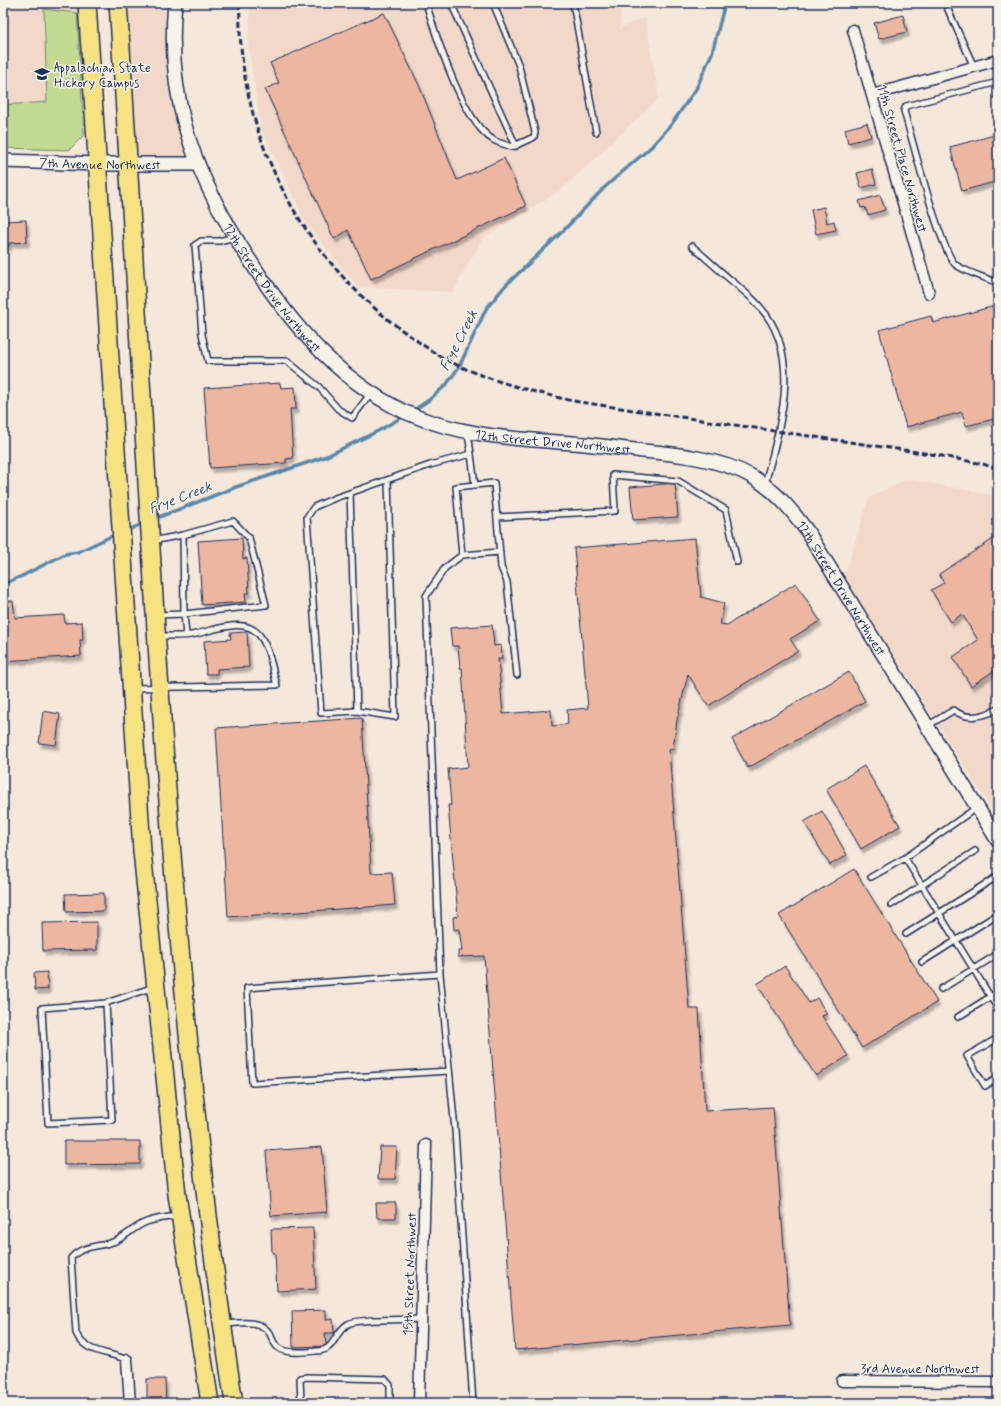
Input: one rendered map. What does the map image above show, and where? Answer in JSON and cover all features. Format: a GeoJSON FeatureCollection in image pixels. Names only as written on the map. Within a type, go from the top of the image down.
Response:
{"type":"FeatureCollection","features":[{"type":"Feature","properties":{"kind":"highway"},"geometry":{"type":"LineString","coordinates":[[88,3],[142,851],[154,987],[181,1216],[210,1403]]}},
{"type":"Feature","properties":{"kind":"highway"},"geometry":{"type":"LineString","coordinates":[[118,3],[171,850],[186,1022],[205,1194],[234,1403]]}},
{"type":"Feature","properties":{"kind":"street","name":"12th Street Drive Northwest"},"geometry":{"type":"LineString","coordinates":[[175,3],[173,42],[174,66],[182,112],[197,164],[210,194],[258,273],[298,327],[339,369],[371,393],[393,406],[421,419],[468,432],[523,440],[678,454],[717,463],[750,475],[791,508],[807,531],[997,838]]}},
{"type":"Feature","properties":{"kind":"street","name":"11th Street Place Northwest"},"geometry":{"type":"LineString","coordinates":[[853,30],[929,292]]}},
{"type":"Feature","properties":{"kind":"street"},"geometry":{"type":"LineString","coordinates":[[872,95],[998,60]]}},
{"type":"Feature","properties":{"kind":"street","name":"7th Avenue Northwest"},"geometry":{"type":"LineString","coordinates":[[3,161],[98,164],[197,164]]}},
{"type":"Feature","properties":{"kind":"street","name":"15th Street Northwest"},"geometry":{"type":"LineString","coordinates":[[419,1403],[426,1145]]}},
{"type":"Feature","properties":{"kind":"street"},"geometry":{"type":"LineString","coordinates":[[127,1360],[130,1403]]}},
{"type":"Feature","properties":{"kind":"street","name":"3rd Avenue Northwest"},"geometry":{"type":"LineString","coordinates":[[842,1381],[998,1382]]}},
{"type":"Feature","properties":{"kind":"lane"},"geometry":{"type":"LineString","coordinates":[[426,3],[442,54],[473,120],[491,139],[512,147],[534,137],[535,132],[520,66],[493,3]]}},
{"type":"Feature","properties":{"kind":"lane"},"geometry":{"type":"LineString","coordinates":[[451,3],[516,146]]}},
{"type":"Feature","properties":{"kind":"lane"},"geometry":{"type":"LineString","coordinates":[[573,3],[596,132]]}},
{"type":"Feature","properties":{"kind":"lane"},"geometry":{"type":"LineString","coordinates":[[945,3],[974,67]]}},
{"type":"Feature","properties":{"kind":"lane"},"geometry":{"type":"LineString","coordinates":[[998,82],[906,106],[904,111],[935,220],[946,251],[955,264],[998,283]]}},
{"type":"Feature","properties":{"kind":"lane"},"geometry":{"type":"LineString","coordinates":[[235,237],[219,241],[201,241],[196,245],[202,334],[208,361],[287,361],[319,387],[338,410],[352,418],[371,393]]}},
{"type":"Feature","properties":{"kind":"lane"},"geometry":{"type":"LineString","coordinates":[[692,246],[761,307],[778,334],[785,370],[785,391],[779,431],[764,486]]}},
{"type":"Feature","properties":{"kind":"lane"},"geometry":{"type":"LineString","coordinates":[[468,432],[475,485]]}},
{"type":"Feature","properties":{"kind":"lane"},"geometry":{"type":"LineString","coordinates":[[388,480],[395,717],[357,711],[321,713],[307,517],[314,507],[350,493],[388,480],[471,454]]}},
{"type":"Feature","properties":{"kind":"lane"},"geometry":{"type":"LineString","coordinates":[[497,517],[615,511],[613,475],[678,481],[726,510],[737,562]]}},
{"type":"Feature","properties":{"kind":"lane"},"geometry":{"type":"LineString","coordinates":[[462,555],[456,487],[494,483],[501,568],[507,582],[517,675]]}},
{"type":"Feature","properties":{"kind":"lane"},"geometry":{"type":"LineString","coordinates":[[350,493],[357,711]]}},
{"type":"Feature","properties":{"kind":"lane"},"geometry":{"type":"LineString","coordinates":[[151,542],[183,536],[233,521],[249,538],[266,605],[184,614],[156,615]]}},
{"type":"Feature","properties":{"kind":"lane"},"geometry":{"type":"LineString","coordinates":[[183,536],[184,614],[186,635]]}},
{"type":"Feature","properties":{"kind":"lane"},"geometry":{"type":"LineString","coordinates":[[474,1403],[449,1071],[440,974],[426,596],[445,568],[462,555],[500,552]]}},
{"type":"Feature","properties":{"kind":"lane"},"geometry":{"type":"LineString","coordinates":[[131,688],[277,685],[260,635],[250,627],[219,628],[195,635],[157,636]]}},
{"type":"Feature","properties":{"kind":"lane"},"geometry":{"type":"LineString","coordinates":[[927,726],[954,710],[958,714],[976,716],[985,715],[998,709]]}},
{"type":"Feature","properties":{"kind":"lane"},"geometry":{"type":"LineString","coordinates":[[871,877],[905,858],[977,807]]}},
{"type":"Feature","properties":{"kind":"lane"},"geometry":{"type":"LineString","coordinates":[[891,905],[975,851]]}},
{"type":"Feature","properties":{"kind":"lane"},"geometry":{"type":"LineString","coordinates":[[905,858],[998,1009]]}},
{"type":"Feature","properties":{"kind":"lane"},"geometry":{"type":"LineString","coordinates":[[906,934],[938,912],[998,876]]}},
{"type":"Feature","properties":{"kind":"lane"},"geometry":{"type":"LineString","coordinates":[[922,962],[998,914]]}},
{"type":"Feature","properties":{"kind":"lane"},"geometry":{"type":"LineString","coordinates":[[941,989],[998,954]]}},
{"type":"Feature","properties":{"kind":"lane"},"geometry":{"type":"LineString","coordinates":[[440,974],[247,988],[252,1083],[449,1071]]}},
{"type":"Feature","properties":{"kind":"lane"},"geometry":{"type":"LineString","coordinates":[[106,1003],[112,1120],[48,1123],[42,1008],[106,1003],[154,987]]}},
{"type":"Feature","properties":{"kind":"lane"},"geometry":{"type":"LineString","coordinates":[[958,1017],[998,992]]}},
{"type":"Feature","properties":{"kind":"lane"},"geometry":{"type":"LineString","coordinates":[[998,1038],[967,1056],[985,1086],[998,1078]]}},
{"type":"Feature","properties":{"kind":"lane"},"geometry":{"type":"LineString","coordinates":[[127,1360],[116,1355],[85,1346],[80,1341],[76,1333],[72,1258],[83,1249],[119,1240],[143,1224],[153,1220],[181,1216]]}},
{"type":"Feature","properties":{"kind":"lane"},"geometry":{"type":"LineString","coordinates":[[222,1325],[255,1323],[266,1329],[279,1349],[286,1351],[317,1352],[325,1351],[330,1348],[338,1332],[351,1322],[421,1319]]}},
{"type":"Feature","properties":{"kind":"lane"},"geometry":{"type":"LineString","coordinates":[[301,1403],[299,1382],[300,1378],[307,1376],[385,1379],[390,1385],[390,1403]]}},
{"type":"Feature","properties":{"kind":"shaded area","name":"Appalachian State Hickory Campus"},"geometry":{"type":"Polygon","coordinates":[[[3,3],[76,3],[84,135],[69,150],[3,148],[3,3]]]}},
{"type":"Feature","properties":{"kind":"shaded area"},"geometry":{"type":"Polygon","coordinates":[[[118,3],[175,3],[173,42],[197,164],[129,164],[118,3]]]}},
{"type":"Feature","properties":{"kind":"shaded area"},"geometry":{"type":"Polygon","coordinates":[[[251,3],[621,3],[620,28],[645,17],[659,98],[562,189],[483,238],[452,292],[358,287],[307,225],[261,128],[248,43],[251,3]]]}},
{"type":"Feature","properties":{"kind":"shaded area"},"geometry":{"type":"Polygon","coordinates":[[[908,479],[998,496],[998,819],[844,577],[869,498],[908,479]]]}},
{"type":"Feature","properties":{"kind":"green space"},"geometry":{"type":"Polygon","coordinates":[[[44,9],[77,13],[84,135],[69,150],[3,148],[3,105],[47,102],[44,9]]]}},
{"type":"Feature","properties":{"kind":"building"},"geometry":{"type":"Polygon","coordinates":[[[384,13],[419,85],[457,180],[504,158],[526,206],[371,279],[348,230],[334,239],[265,89],[279,83],[270,63],[384,13]]]}},
{"type":"Feature","properties":{"kind":"building"},"geometry":{"type":"Polygon","coordinates":[[[903,15],[907,32],[879,39],[874,23],[903,15]]]}},
{"type":"Feature","properties":{"kind":"building"},"geometry":{"type":"Polygon","coordinates":[[[867,123],[871,137],[848,143],[845,129],[867,123]]]}},
{"type":"Feature","properties":{"kind":"building"},"geometry":{"type":"Polygon","coordinates":[[[998,134],[998,181],[962,191],[950,147],[998,134]]]}},
{"type":"Feature","properties":{"kind":"building"},"geometry":{"type":"Polygon","coordinates":[[[872,169],[876,184],[861,188],[857,173],[872,169]]]}},
{"type":"Feature","properties":{"kind":"building"},"geometry":{"type":"Polygon","coordinates":[[[880,195],[885,210],[868,215],[865,207],[861,208],[859,201],[880,195]]]}},
{"type":"Feature","properties":{"kind":"building"},"geometry":{"type":"Polygon","coordinates":[[[824,207],[827,223],[834,221],[836,230],[816,234],[811,210],[824,207]]]}},
{"type":"Feature","properties":{"kind":"building"},"geometry":{"type":"Polygon","coordinates":[[[26,220],[27,242],[9,243],[9,246],[3,247],[3,221],[26,220]]]}},
{"type":"Feature","properties":{"kind":"building"},"geometry":{"type":"Polygon","coordinates":[[[998,305],[998,418],[966,426],[962,412],[906,427],[879,330],[931,316],[933,323],[998,305]]]}},
{"type":"Feature","properties":{"kind":"building"},"geometry":{"type":"Polygon","coordinates":[[[280,383],[281,388],[295,387],[296,409],[290,409],[293,458],[286,459],[286,463],[210,468],[204,388],[280,383]]]}},
{"type":"Feature","properties":{"kind":"building"},"geometry":{"type":"Polygon","coordinates":[[[675,483],[678,517],[633,520],[630,487],[675,483]]]}},
{"type":"Feature","properties":{"kind":"building"},"geometry":{"type":"Polygon","coordinates":[[[998,536],[998,668],[971,686],[953,657],[978,640],[962,614],[951,622],[931,590],[944,583],[939,574],[998,536]]]}},
{"type":"Feature","properties":{"kind":"building"},"geometry":{"type":"Polygon","coordinates":[[[242,538],[243,559],[247,558],[249,593],[245,593],[246,602],[202,605],[198,541],[242,538]]]}},
{"type":"Feature","properties":{"kind":"building"},"geometry":{"type":"Polygon","coordinates":[[[695,538],[701,597],[724,603],[720,624],[727,625],[796,583],[820,621],[790,639],[798,651],[708,706],[688,674],[677,720],[673,749],[669,750],[689,1009],[699,1009],[705,1111],[773,1107],[790,1325],[515,1350],[484,956],[458,957],[458,951],[462,951],[459,929],[454,930],[453,917],[458,916],[448,805],[451,805],[448,769],[468,767],[462,668],[460,668],[458,646],[452,646],[450,628],[492,625],[494,646],[501,645],[502,659],[498,659],[503,714],[551,710],[552,726],[568,724],[567,710],[588,708],[574,548],[695,538]]]}},
{"type":"Feature","properties":{"kind":"building"},"geometry":{"type":"Polygon","coordinates":[[[3,601],[13,601],[15,618],[64,615],[65,623],[82,622],[83,640],[80,640],[81,656],[3,661],[3,601]]]}},
{"type":"Feature","properties":{"kind":"building"},"geometry":{"type":"Polygon","coordinates":[[[247,632],[249,667],[217,669],[217,674],[206,674],[204,641],[231,639],[230,633],[247,632]]]}},
{"type":"Feature","properties":{"kind":"building"},"geometry":{"type":"Polygon","coordinates":[[[849,672],[865,701],[748,768],[732,739],[849,672]]]}},
{"type":"Feature","properties":{"kind":"building"},"geometry":{"type":"Polygon","coordinates":[[[43,711],[60,714],[56,745],[39,743],[43,711]]]}},
{"type":"Feature","properties":{"kind":"building"},"geometry":{"type":"Polygon","coordinates":[[[362,718],[371,873],[392,872],[395,905],[228,917],[216,728],[362,718]]]}},
{"type":"Feature","properties":{"kind":"building"},"geometry":{"type":"Polygon","coordinates":[[[864,766],[900,826],[861,849],[826,789],[864,766]]]}},
{"type":"Feature","properties":{"kind":"building"},"geometry":{"type":"Polygon","coordinates":[[[822,811],[847,855],[830,865],[804,822],[822,811]]]}},
{"type":"Feature","properties":{"kind":"building"},"geometry":{"type":"Polygon","coordinates":[[[854,869],[937,1002],[862,1048],[779,915],[854,869]]]}},
{"type":"Feature","properties":{"kind":"building"},"geometry":{"type":"Polygon","coordinates":[[[104,893],[104,911],[66,912],[65,894],[104,893]]]}},
{"type":"Feature","properties":{"kind":"building"},"geometry":{"type":"Polygon","coordinates":[[[97,922],[97,950],[43,951],[42,923],[97,922]]]}},
{"type":"Feature","properties":{"kind":"building"},"geometry":{"type":"Polygon","coordinates":[[[785,966],[809,1003],[817,998],[827,1014],[822,1016],[848,1056],[816,1076],[757,984],[785,966]]]}},
{"type":"Feature","properties":{"kind":"building"},"geometry":{"type":"Polygon","coordinates":[[[47,972],[48,989],[35,990],[34,973],[47,972]]]}},
{"type":"Feature","properties":{"kind":"building"},"geometry":{"type":"Polygon","coordinates":[[[64,1141],[140,1141],[140,1164],[64,1165],[64,1141]]]}},
{"type":"Feature","properties":{"kind":"building"},"geometry":{"type":"Polygon","coordinates":[[[322,1147],[327,1212],[271,1216],[266,1151],[322,1147]]]}},
{"type":"Feature","properties":{"kind":"building"},"geometry":{"type":"Polygon","coordinates":[[[380,1147],[397,1147],[395,1179],[378,1179],[380,1147]]]}},
{"type":"Feature","properties":{"kind":"building"},"geometry":{"type":"Polygon","coordinates":[[[376,1203],[396,1203],[396,1218],[377,1218],[376,1203]]]}},
{"type":"Feature","properties":{"kind":"building"},"geometry":{"type":"Polygon","coordinates":[[[313,1228],[316,1289],[277,1291],[275,1253],[272,1253],[271,1229],[313,1228]]]}},
{"type":"Feature","properties":{"kind":"building"},"geometry":{"type":"Polygon","coordinates":[[[326,1310],[326,1320],[333,1319],[334,1333],[325,1333],[326,1346],[293,1347],[292,1311],[326,1310]]]}},
{"type":"Feature","properties":{"kind":"building"},"geometry":{"type":"Polygon","coordinates":[[[147,1379],[165,1379],[166,1403],[147,1403],[147,1379]]]}},
{"type":"Feature","properties":{"kind":"waterway","name":"Frye Creek"},"geometry":{"type":"LineString","coordinates":[[411,412],[429,400],[446,385],[459,367],[486,309],[505,286],[563,231],[605,187],[651,147],[671,125],[696,89],[712,53],[725,3]]}},
{"type":"Feature","properties":{"kind":"waterway","name":"Frye Creek"},"geometry":{"type":"LineString","coordinates":[[154,519],[236,487],[327,456],[378,431],[404,416]]}},
{"type":"Feature","properties":{"kind":"waterway","name":"Frye Creek"},"geometry":{"type":"LineString","coordinates":[[126,531],[144,523]]}},
{"type":"Feature","properties":{"kind":"waterway","name":"Frye Creek"},"geometry":{"type":"LineString","coordinates":[[3,584],[65,554],[78,552],[116,534]]}},
{"type":"Feature","properties":{"kind":"railway"},"geometry":{"type":"LineString","coordinates":[[240,3],[241,51],[249,99],[263,145],[282,189],[306,230],[335,268],[369,303],[406,333],[437,355],[471,371],[500,381],[573,401],[937,455],[983,464],[998,469]]}},
{"type":"Feature","properties":{"kind":"place","name":"Appalachian State Hickory Campus"},"geometry":{"type":"Point","coordinates":[42,74]}}]}
